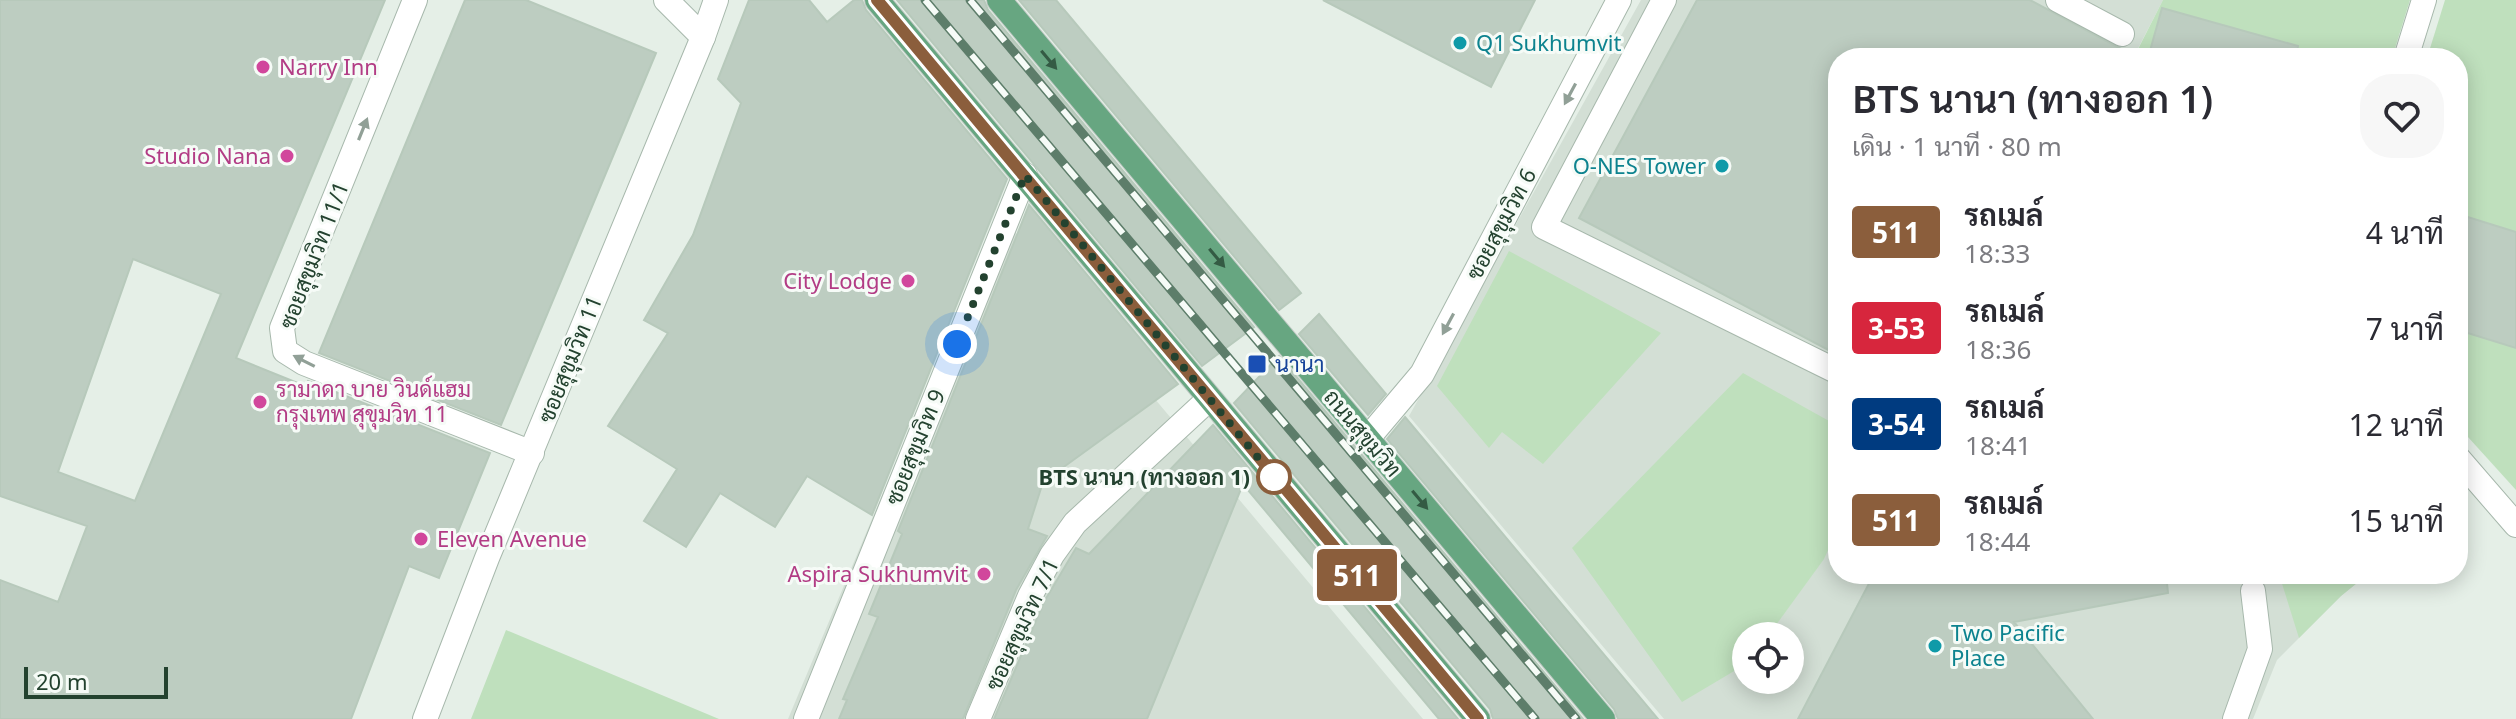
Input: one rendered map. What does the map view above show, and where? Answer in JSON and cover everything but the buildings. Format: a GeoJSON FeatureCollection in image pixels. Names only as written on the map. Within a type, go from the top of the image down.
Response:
{"type":"FeatureCollection","features":[{"type":"Feature","properties":{"kind":"main road"},"geometry":{"type":"LineString","coordinates":[[877,0],[1478,719]]}},
{"type":"Feature","properties":{"kind":"main road","name":"ถนนสุขุมวิท"},"geometry":{"type":"LineString","coordinates":[[999,0],[1603,719]]}},
{"type":"Feature","properties":{"kind":"street","name":"ซอยสุขุมวิท 11/1"},"geometry":{"type":"LineString","coordinates":[[415,0],[282,328],[285,351],[304,363],[532,453]]}},
{"type":"Feature","properties":{"kind":"street"},"geometry":{"type":"LineString","coordinates":[[666,0],[703,37]]}},
{"type":"Feature","properties":{"kind":"street","name":"ซอยสุขุมวิท 11"},"geometry":{"type":"LineString","coordinates":[[425,719],[487,558],[716,0]]}},
{"type":"Feature","properties":{"kind":"street","name":"ซอยสุขุมวิท 6"},"geometry":{"type":"LineString","coordinates":[[1368,438],[1422,374],[1619,0]]}},
{"type":"Feature","properties":{"kind":"street"},"geometry":{"type":"LineString","coordinates":[[1664,0],[1544,227],[1828,367]]}},
{"type":"Feature","properties":{"kind":"street"},"geometry":{"type":"LineString","coordinates":[[2058,0],[2122,34]]}},
{"type":"Feature","properties":{"kind":"street"},"geometry":{"type":"LineString","coordinates":[[2409,48],[2424,0]]}},
{"type":"Feature","properties":{"kind":"street","name":"ซอยสุขุมวิท 9"},"geometry":{"type":"LineString","coordinates":[[806,719],[1025,175]]}},
{"type":"Feature","properties":{"kind":"street","name":"ซอยสุขุมวิท 7/1"},"geometry":{"type":"LineString","coordinates":[[978,719],[1030,596],[1052,555],[1075,523],[1209,399]]}},
{"type":"Feature","properties":{"kind":"street"},"geometry":{"type":"LineString","coordinates":[[2468,470],[2516,525]]}},
{"type":"Feature","properties":{"kind":"street"},"geometry":{"type":"LineString","coordinates":[[2235,719],[2260,649],[2253,591]]}},
{"type":"Feature","properties":{"kind":"shaded area"},"geometry":{"type":"Polygon","coordinates":[[[1641,0],[2163,0],[2138,48],[1828,48],[1828,584],[2356,584],[2277,660],[2253,719],[1664,719],[1409,416],[1641,0]]]}},
{"type":"Feature","properties":{"kind":"shaded area"},"geometry":{"type":"Polygon","coordinates":[[[1000,214],[1423,719],[788,719],[1000,214]]]}},
{"type":"Feature","properties":{"kind":"green space"},"geometry":{"type":"Polygon","coordinates":[[[2163,0],[2410,0],[2395,48],[2139,48],[2163,0]]]}},
{"type":"Feature","properties":{"kind":"green space"},"geometry":{"type":"Polygon","coordinates":[[[2445,0],[2516,0],[2516,490],[2468,437],[2468,48],[2430,48],[2445,0]]]}},
{"type":"Feature","properties":{"kind":"green space"},"geometry":{"type":"Polygon","coordinates":[[[1509,251],[1661,333],[1543,464],[1502,432],[1489,448],[1437,386],[1509,251]]]}},
{"type":"Feature","properties":{"kind":"green space"},"geometry":{"type":"Polygon","coordinates":[[[1743,373],[1828,420],[1828,550],[1778,622],[1732,622],[1732,672],[1682,702],[1572,548],[1743,373]]]}},
{"type":"Feature","properties":{"kind":"green space"},"geometry":{"type":"Polygon","coordinates":[[[2282,584],[2356,584],[2341,596],[2299,638],[2282,584]]]}},
{"type":"Feature","properties":{"kind":"green space"},"geometry":{"type":"Polygon","coordinates":[[[506,630],[719,719],[471,719],[506,630]]]}},
{"type":"Feature","properties":{"kind":"railway"},"geometry":{"type":"LineString","coordinates":[[925,0],[1535,719]]}},
{"type":"Feature","properties":{"kind":"railway"},"geometry":{"type":"LineString","coordinates":[[970,0],[1576,719]]}},
{"type":"Feature","properties":{"kind":"bus line","name":"511"},"geometry":{"type":"LineString","coordinates":[[877,0],[1478,719]]}},
{"type":"Feature","properties":{"kind":"place","name":"Q1 Sukhumvit"},"geometry":{"type":"Point","coordinates":[1460,43]}},
{"type":"Feature","properties":{"kind":"place","name":"Narry Inn"},"geometry":{"type":"Point","coordinates":[263,67]}},
{"type":"Feature","properties":{"kind":"place","name":"Studio Nana"},"geometry":{"type":"Point","coordinates":[287,156]}},
{"type":"Feature","properties":{"kind":"place","name":"O-NES Tower"},"geometry":{"type":"Point","coordinates":[1722,166]}},
{"type":"Feature","properties":{"kind":"place","name":"City Lodge"},"geometry":{"type":"Point","coordinates":[908,281]}},
{"type":"Feature","properties":{"kind":"place","name":"นานา"},"geometry":{"type":"Point","coordinates":[1257,364]}},
{"type":"Feature","properties":{"kind":"place","name":"รามาดา บาย วินด์แฮม กรุงเทพ สุขุมวิท 11"},"geometry":{"type":"Point","coordinates":[260,402]}},
{"type":"Feature","properties":{"kind":"place","name":"BTS นานา (ทางออก 1)"},"geometry":{"type":"Point","coordinates":[1274,477]}},
{"type":"Feature","properties":{"kind":"place","name":"Eleven Avenue"},"geometry":{"type":"Point","coordinates":[421,539]}},
{"type":"Feature","properties":{"kind":"place","name":"Aspira Sukhumvit"},"geometry":{"type":"Point","coordinates":[984,574]}},
{"type":"Feature","properties":{"kind":"place","name":"Two Pacific Place"},"geometry":{"type":"Point","coordinates":[1935,646]}},
{"type":"Feature","properties":{"kind":"route"},"geometry":{"type":"LineString","coordinates":[[957,344],[1025,175],[1274,477]]}}]}
